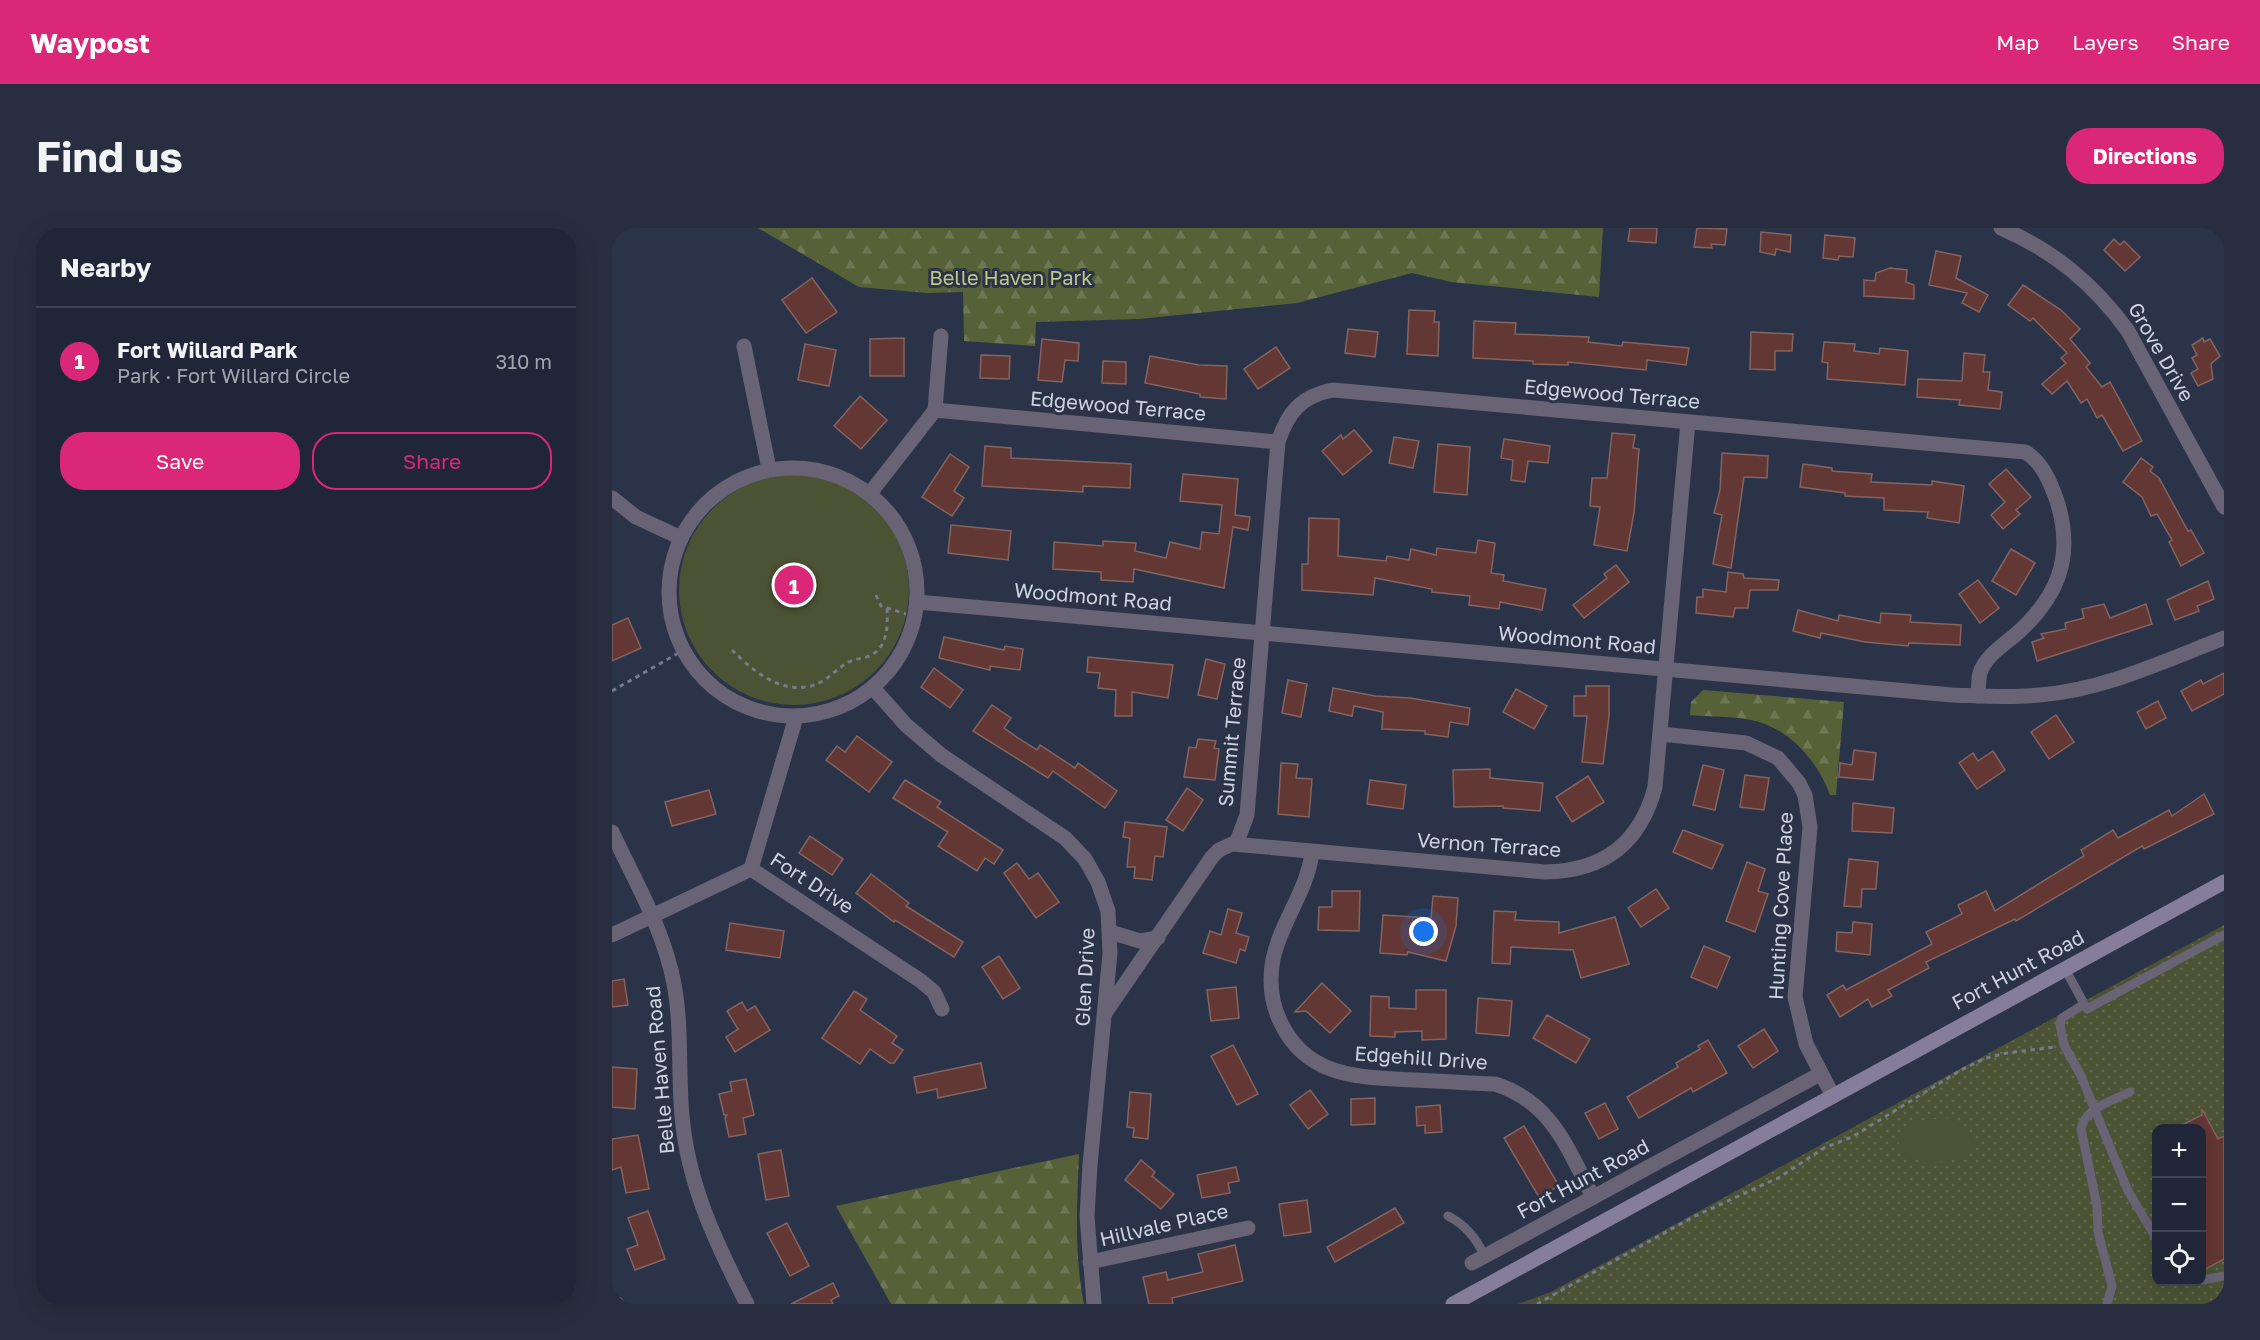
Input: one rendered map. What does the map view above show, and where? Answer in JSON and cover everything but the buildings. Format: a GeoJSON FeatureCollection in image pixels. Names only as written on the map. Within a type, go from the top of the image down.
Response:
{"type":"FeatureCollection","features":[{"type":"Feature","properties":{"kind":"main road","name":"Fort Hunt Road"},"geometry":{"type":"LineString","coordinates":[[1453,1304],[2224,882]]}},
{"type":"Feature","properties":{"kind":"street","name":"Grove Drive"},"geometry":{"type":"LineString","coordinates":[[2001,228],[2046,251],[2069,267],[2110,307],[2128,331],[2224,507]]}},
{"type":"Feature","properties":{"kind":"street"},"geometry":{"type":"LineString","coordinates":[[871,492],[935,410],[941,336]]}},
{"type":"Feature","properties":{"kind":"street"},"geometry":{"type":"LineString","coordinates":[[744,346],[769,469]]}},
{"type":"Feature","properties":{"kind":"street","name":"Edgewood Terrace"},"geometry":{"type":"LineString","coordinates":[[935,410],[1278,442],[1285,421],[1294,408],[1317,393],[1333,390],[2010,450],[2032,456],[2040,464],[2055,496],[2062,519],[2064,556],[2059,578],[2038,613],[1986,661],[1980,673],[1978,696]]}},
{"type":"Feature","properties":{"kind":"street","name":"Vernon Terrace"},"geometry":{"type":"LineString","coordinates":[[1236,844],[1312,853],[1545,872],[1585,867],[1618,849],[1643,820],[1655,787],[1688,422]]}},
{"type":"Feature","properties":{"kind":"street","name":"Summit Terrace"},"geometry":{"type":"LineString","coordinates":[[1236,844],[1246,815],[1278,442]]}},
{"type":"Feature","properties":{"kind":"street"},"geometry":{"type":"LineString","coordinates":[[769,469],[819,470],[840,476],[871,492],[890,514],[907,541],[916,570],[917,610],[896,661],[873,688],[831,710],[796,717],[767,713],[733,700],[708,682],[682,651],[672,620],[669,597],[672,564],[681,538],[699,510],[715,494],[740,478],[769,469]]}},
{"type":"Feature","properties":{"kind":"street"},"geometry":{"type":"LineString","coordinates":[[612,498],[636,517],[681,538]]}},
{"type":"Feature","properties":{"kind":"street","name":"Woodmont Road"},"geometry":{"type":"LineString","coordinates":[[917,610],[1263,633],[1978,696],[2041,695],[2080,689],[2129,675],[2224,638]]}},
{"type":"Feature","properties":{"kind":"street","name":"Glen Drive"},"geometry":{"type":"LineString","coordinates":[[873,688],[906,725],[941,755],[1051,828],[1076,848],[1098,882],[1108,910],[1110,932],[1105,1013],[1090,1165],[1090,1262],[1094,1304]]}},
{"type":"Feature","properties":{"kind":"street","name":"Fort Drive"},"geometry":{"type":"LineString","coordinates":[[796,717],[751,869],[921,981],[934,992],[942,1009]]}},
{"type":"Feature","properties":{"kind":"street","name":"Hunting Cove Place"},"geometry":{"type":"LineString","coordinates":[[1660,734],[1734,740],[1765,750],[1790,769],[1802,789],[1809,813],[1809,827],[1795,997],[1801,1029],[1820,1074]]}},
{"type":"Feature","properties":{"kind":"street","name":"Belle Haven Road"},"geometry":{"type":"LineString","coordinates":[[612,832],[667,953],[675,985],[682,1116],[692,1176],[713,1238],[747,1304]]}},
{"type":"Feature","properties":{"kind":"street"},"geometry":{"type":"LineString","coordinates":[[1105,1013],[1212,857],[1219,850],[1236,844]]}},
{"type":"Feature","properties":{"kind":"street","name":"Edgehill Drive"},"geometry":{"type":"LineString","coordinates":[[1312,853],[1309,872],[1276,951],[1271,978],[1276,1013],[1294,1043],[1317,1063],[1347,1076],[1494,1084],[1510,1089],[1536,1104],[1556,1128],[1593,1197]]}},
{"type":"Feature","properties":{"kind":"street"},"geometry":{"type":"LineString","coordinates":[[612,936],[751,869]]}},
{"type":"Feature","properties":{"kind":"street"},"geometry":{"type":"LineString","coordinates":[[1110,932],[1140,941],[1158,938]]}},
{"type":"Feature","properties":{"kind":"street"},"geometry":{"type":"LineString","coordinates":[[1820,1074],[1833,1096]]}},
{"type":"Feature","properties":{"kind":"street","name":"Fort Hunt Road"},"geometry":{"type":"LineString","coordinates":[[1484,1258],[1820,1074]]}},
{"type":"Feature","properties":{"kind":"street","name":"Hillvale Place"},"geometry":{"type":"LineString","coordinates":[[1090,1262],[1248,1228]]}},
{"type":"Feature","properties":{"kind":"street"},"geometry":{"type":"LineString","coordinates":[[1484,1258],[1506,1274]]}},
{"type":"Feature","properties":{"kind":"street"},"geometry":{"type":"LineString","coordinates":[[612,1303],[616,1304]]}},
{"type":"Feature","properties":{"kind":"lane"},"geometry":{"type":"LineString","coordinates":[[2153,1232],[2128,1191],[2095,1110],[2061,1037],[2062,1018],[2224,935]]}},
{"type":"Feature","properties":{"kind":"lane"},"geometry":{"type":"LineString","coordinates":[[2065,969],[2086,1006]]}},
{"type":"Feature","properties":{"kind":"lane"},"geometry":{"type":"LineString","coordinates":[[2107,1304],[2112,1286],[2098,1232],[2097,1206],[2081,1129],[2085,1116],[2130,1092]]}},
{"type":"Feature","properties":{"kind":"lane"},"geometry":{"type":"LineString","coordinates":[[1449,1216],[1460,1222],[1478,1241],[1484,1258]]}},
{"type":"Feature","properties":{"kind":"lane"},"geometry":{"type":"LineString","coordinates":[[2206,1279],[2224,1276]]}},
{"type":"Feature","properties":{"kind":"path"},"geometry":{"type":"LineString","coordinates":[[876,596],[881,606],[917,610]]}},
{"type":"Feature","properties":{"kind":"path"},"geometry":{"type":"LineString","coordinates":[[732,650],[768,680],[792,687],[805,687],[819,683],[850,661],[874,654],[881,646],[888,628],[887,608]]}},
{"type":"Feature","properties":{"kind":"path"},"geometry":{"type":"LineString","coordinates":[[612,691],[682,651]]}},
{"type":"Feature","properties":{"kind":"path"},"geometry":{"type":"LineString","coordinates":[[1536,1304],[1693,1217],[1779,1178],[1824,1148],[1852,1137],[1904,1103],[1969,1066],[2007,1053],[2051,1047],[2067,1049]]}},
{"type":"Feature","properties":{"kind":"path"},"geometry":{"type":"LineString","coordinates":[[2215,1304],[2224,1300]]}},
{"type":"Feature","properties":{"kind":"green space","name":"Belle Haven Park"},"geometry":{"type":"Polygon","coordinates":[[[758,228],[1603,228],[1599,297],[1451,282],[1412,273],[1297,303],[1139,319],[1036,322],[1035,346],[964,341],[963,292],[927,293],[859,287],[758,228]]]}},
{"type":"Feature","properties":{"kind":"green space"},"geometry":{"type":"Polygon","coordinates":[[[794,475],[816,477],[838,484],[858,494],[883,517],[890,526],[904,557],[909,590],[907,612],[900,634],[890,654],[867,679],[858,686],[827,700],[794,705],[772,703],[750,696],[730,686],[705,663],[698,654],[684,623],[679,590],[681,568],[688,546],[698,526],[721,501],[730,494],[761,480],[794,475]]]}},
{"type":"Feature","properties":{"kind":"green space"},"geometry":{"type":"Polygon","coordinates":[[[1703,690],[1844,702],[1836,795],[1830,795],[1818,770],[1800,747],[1777,730],[1751,720],[1690,715],[1691,702],[1703,690]]]}},
{"type":"Feature","properties":{"kind":"green space"},"geometry":{"type":"Polygon","coordinates":[[[2224,925],[2224,1304],[1518,1304],[1551,1292],[2224,925]]]}},
{"type":"Feature","properties":{"kind":"green space"},"geometry":{"type":"Polygon","coordinates":[[[1946,1118],[1959,1123],[1972,1135],[1973,1141],[1969,1154],[1938,1162],[1906,1157],[1897,1140],[1906,1129],[1918,1123],[1946,1118]]]}},
{"type":"Feature","properties":{"kind":"green space"},"geometry":{"type":"Polygon","coordinates":[[[1079,1154],[1077,1248],[1084,1304],[891,1304],[836,1206],[1079,1154]]]}},
{"type":"Feature","properties":{"kind":"place","name":"Fort Willard Park"},"geometry":{"type":"Point","coordinates":[794,585]}}]}
